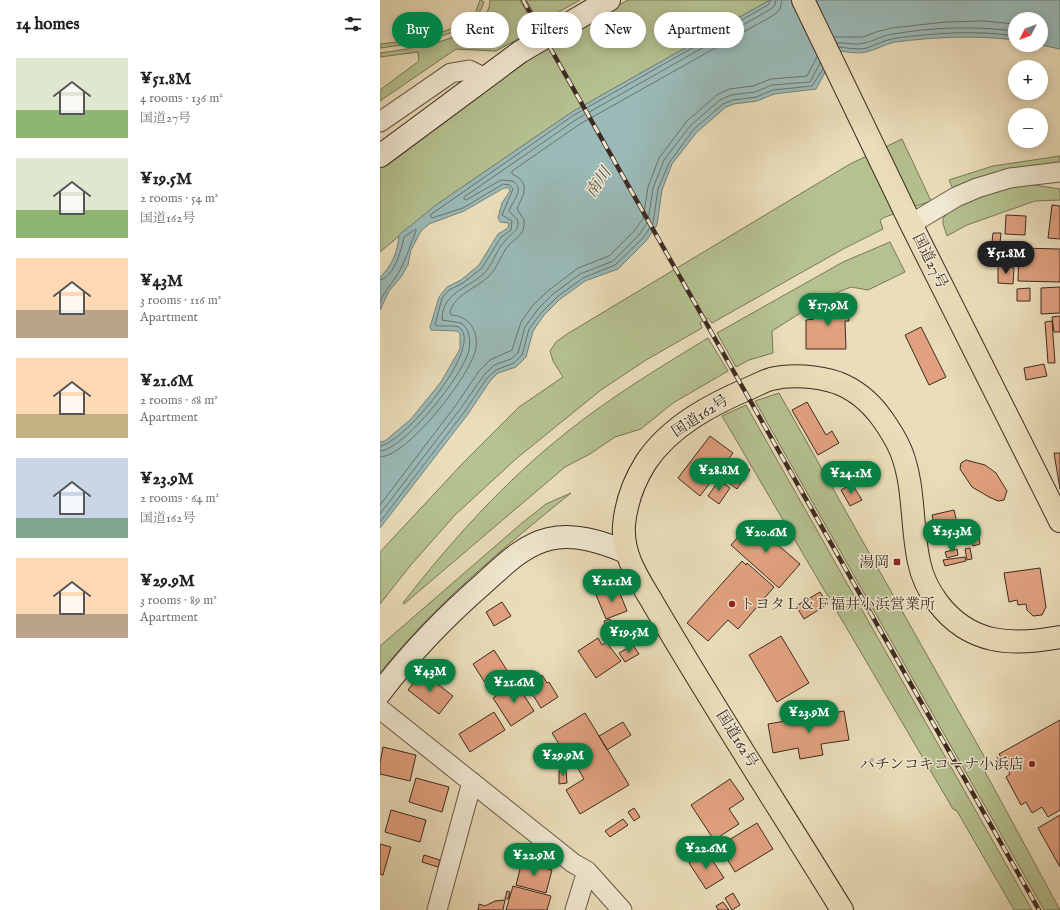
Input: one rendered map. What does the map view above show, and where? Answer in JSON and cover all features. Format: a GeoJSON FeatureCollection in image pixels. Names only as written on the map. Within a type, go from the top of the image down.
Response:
{"type":"FeatureCollection","features":[{"type":"Feature","properties":{"kind":"highway","name":"国道27号"},"geometry":{"type":"LineString","coordinates":[[802,0],[908,218],[1060,521]]}},
{"type":"Feature","properties":{"kind":"highway","name":"国道162号"},"geometry":{"type":"LineString","coordinates":[[842,910],[654,605],[626,552],[624,527],[627,506],[635,481],[648,460],[670,434],[695,416],[727,397],[770,379],[812,377],[837,383],[860,394],[876,410],[891,432],[902,453],[907,473],[919,563],[924,580],[946,613],[968,630],[991,639],[1012,642],[1060,637]]}},
{"type":"Feature","properties":{"kind":"street"},"geometry":{"type":"LineString","coordinates":[[380,156],[520,52],[609,0]]}},
{"type":"Feature","properties":{"kind":"street"},"geometry":{"type":"LineString","coordinates":[[380,122],[452,73],[469,70],[484,78]]}},
{"type":"Feature","properties":{"kind":"street"},"geometry":{"type":"LineString","coordinates":[[908,218],[977,188],[1010,178],[1030,177],[1060,172]]}},
{"type":"Feature","properties":{"kind":"street"},"geometry":{"type":"LineString","coordinates":[[1030,177],[1060,183]]}},
{"type":"Feature","properties":{"kind":"street"},"geometry":{"type":"LineString","coordinates":[[380,693],[402,663],[428,634],[512,558],[531,546],[549,539],[575,538],[599,540],[626,552]]}},
{"type":"Feature","properties":{"kind":"street"},"geometry":{"type":"LineString","coordinates":[[380,709],[573,863],[587,871],[622,910]]}},
{"type":"Feature","properties":{"kind":"street"},"geometry":{"type":"LineString","coordinates":[[437,910],[472,782]]}},
{"type":"Feature","properties":{"kind":"street"},"geometry":{"type":"LineString","coordinates":[[576,910],[587,871]]}},
{"type":"Feature","properties":{"kind":"green space"},"geometry":{"type":"Polygon","coordinates":[[[480,0],[484,2],[479,12],[476,12],[480,0]]]}},
{"type":"Feature","properties":{"kind":"green space"},"geometry":{"type":"Polygon","coordinates":[[[490,0],[520,0],[527,12],[517,12],[517,39],[509,44],[509,12],[486,12],[490,0]]]}},
{"type":"Feature","properties":{"kind":"green space"},"geometry":{"type":"Polygon","coordinates":[[[526,0],[580,0],[559,12],[533,12],[526,0]]]}},
{"type":"Feature","properties":{"kind":"green space"},"geometry":{"type":"Polygon","coordinates":[[[628,0],[770,0],[744,15],[744,12],[654,12],[654,48],[685,48],[572,112],[436,205],[380,252],[380,167],[525,60],[545,48],[582,48],[582,25],[590,21],[590,48],[646,48],[646,12],[606,12],[628,0]]]}},
{"type":"Feature","properties":{"kind":"green space"},"geometry":{"type":"Polygon","coordinates":[[[451,28],[451,33],[443,36],[443,32],[451,28]]]}},
{"type":"Feature","properties":{"kind":"green space"},"geometry":{"type":"Polygon","coordinates":[[[451,38],[451,48],[501,48],[496,51],[456,49],[380,101],[380,90],[419,61],[418,52],[380,57],[380,53],[414,48],[443,48],[443,41],[451,38]]]}},
{"type":"Feature","properties":{"kind":"green space"},"geometry":{"type":"Polygon","coordinates":[[[392,43],[392,46],[380,48],[380,44],[392,43]]]}},
{"type":"Feature","properties":{"kind":"green space"},"geometry":{"type":"Polygon","coordinates":[[[902,139],[931,201],[885,217],[880,220],[883,229],[845,248],[712,323],[708,318],[700,323],[702,328],[646,360],[601,390],[517,458],[455,515],[410,566],[380,604],[380,552],[463,463],[519,407],[563,377],[553,361],[550,351],[556,342],[850,164],[902,139]]]}},
{"type":"Feature","properties":{"kind":"green space"},"geometry":{"type":"Polygon","coordinates":[[[1060,156],[1060,166],[954,191],[949,180],[993,166],[1060,156]]]}},
{"type":"Feature","properties":{"kind":"green space"},"geometry":{"type":"Polygon","coordinates":[[[1027,184],[1060,189],[1060,200],[1035,201],[967,225],[947,236],[943,224],[943,218],[959,202],[995,188],[1027,184]]]}},
{"type":"Feature","properties":{"kind":"green space"},"geometry":{"type":"Polygon","coordinates":[[[890,242],[905,272],[868,290],[851,287],[824,298],[772,331],[773,353],[749,360],[736,367],[717,333],[843,262],[890,242]]]}},
{"type":"Feature","properties":{"kind":"green space"},"geometry":{"type":"Polygon","coordinates":[[[708,338],[728,371],[673,403],[641,429],[615,437],[590,454],[565,467],[404,604],[403,603],[440,557],[480,513],[544,451],[584,419],[618,395],[708,338]]]}},
{"type":"Feature","properties":{"kind":"green space"},"geometry":{"type":"Polygon","coordinates":[[[779,393],[989,765],[983,768],[1060,910],[1044,910],[755,401],[779,393]]]}},
{"type":"Feature","properties":{"kind":"green space"},"geometry":{"type":"Polygon","coordinates":[[[746,405],[1032,910],[1014,910],[957,811],[953,809],[722,416],[746,405]]]}},
{"type":"Feature","properties":{"kind":"green space"},"geometry":{"type":"Polygon","coordinates":[[[571,493],[495,556],[447,600],[423,624],[380,673],[380,646],[522,523],[546,504],[571,493]]]}},
{"type":"Feature","properties":{"kind":"water","name":"南川"},"geometry":{"type":"Polygon","coordinates":[[[770,0],[1060,0],[1060,49],[1048,46],[1048,12],[1008,12],[1008,39],[970,37],[925,39],[895,42],[863,53],[839,51],[835,54],[816,89],[774,94],[757,101],[734,104],[726,107],[697,132],[672,164],[662,190],[657,225],[646,241],[618,269],[585,281],[559,300],[544,315],[533,331],[526,357],[516,367],[498,373],[490,381],[468,414],[380,528],[380,442],[385,441],[411,419],[441,382],[460,349],[460,334],[457,331],[431,330],[430,327],[439,297],[447,287],[461,280],[479,265],[498,234],[508,228],[509,223],[500,222],[498,218],[502,203],[510,191],[509,188],[504,188],[464,211],[429,224],[421,231],[411,250],[408,265],[401,277],[389,291],[380,310],[380,277],[394,258],[399,235],[436,205],[572,112],[685,48],[744,48],[744,15],[770,0]]]}},
{"type":"Feature","properties":{"kind":"building"},"geometry":{"type":"Polygon","coordinates":[[[1052,205],[1060,206],[1060,239],[1048,238],[1052,205]]]}},
{"type":"Feature","properties":{"kind":"building"},"geometry":{"type":"Polygon","coordinates":[[[1006,215],[1026,216],[1025,235],[1005,234],[1006,215]]]}},
{"type":"Feature","properties":{"kind":"building"},"geometry":{"type":"Polygon","coordinates":[[[993,233],[1001,233],[1000,243],[992,242],[993,233]]]}},
{"type":"Feature","properties":{"kind":"building"},"geometry":{"type":"Polygon","coordinates":[[[1019,248],[1060,249],[1060,282],[1018,281],[1019,248]]]}},
{"type":"Feature","properties":{"kind":"building"},"geometry":{"type":"Polygon","coordinates":[[[998,265],[1014,268],[1013,284],[998,283],[998,265]]]}},
{"type":"Feature","properties":{"kind":"building"},"geometry":{"type":"Polygon","coordinates":[[[1060,287],[1060,313],[1041,314],[1041,288],[1060,287]]]}},
{"type":"Feature","properties":{"kind":"building"},"geometry":{"type":"Polygon","coordinates":[[[1030,288],[1030,301],[1017,301],[1017,289],[1030,288]]]}},
{"type":"Feature","properties":{"kind":"building"},"geometry":{"type":"Polygon","coordinates":[[[848,300],[849,321],[845,321],[846,349],[806,349],[806,320],[814,319],[814,307],[835,307],[835,301],[848,300]]]}},
{"type":"Feature","properties":{"kind":"building"},"geometry":{"type":"Polygon","coordinates":[[[1060,316],[1060,332],[1054,332],[1052,317],[1060,316]]]}},
{"type":"Feature","properties":{"kind":"building"},"geometry":{"type":"Polygon","coordinates":[[[1052,321],[1055,363],[1048,363],[1045,322],[1052,321]]]}},
{"type":"Feature","properties":{"kind":"building"},"geometry":{"type":"Polygon","coordinates":[[[921,327],[946,377],[929,385],[905,335],[921,327]]]}},
{"type":"Feature","properties":{"kind":"building"},"geometry":{"type":"Polygon","coordinates":[[[1044,364],[1047,376],[1026,380],[1024,368],[1044,364]]]}},
{"type":"Feature","properties":{"kind":"building"},"geometry":{"type":"Polygon","coordinates":[[[807,402],[826,435],[832,431],[839,443],[818,455],[792,410],[807,402]]]}},
{"type":"Feature","properties":{"kind":"building"},"geometry":{"type":"Polygon","coordinates":[[[710,436],[733,453],[700,496],[678,478],[710,436]]]}},
{"type":"Feature","properties":{"kind":"building"},"geometry":{"type":"Polygon","coordinates":[[[1054,453],[1060,453],[1060,489],[1054,453]]]}},
{"type":"Feature","properties":{"kind":"building"},"geometry":{"type":"Polygon","coordinates":[[[734,459],[750,470],[737,489],[721,477],[734,459]]]}},
{"type":"Feature","properties":{"kind":"building"},"geometry":{"type":"Polygon","coordinates":[[[966,460],[985,465],[996,473],[1007,491],[1004,500],[998,501],[972,487],[960,469],[961,463],[966,460]]]}},
{"type":"Feature","properties":{"kind":"building"},"geometry":{"type":"Polygon","coordinates":[[[719,480],[730,488],[719,504],[708,496],[719,480]]]}},
{"type":"Feature","properties":{"kind":"building"},"geometry":{"type":"Polygon","coordinates":[[[852,484],[862,500],[850,506],[841,490],[852,484]]]}},
{"type":"Feature","properties":{"kind":"building"},"geometry":{"type":"Polygon","coordinates":[[[954,510],[959,532],[937,537],[932,515],[954,510]]]}},
{"type":"Feature","properties":{"kind":"building"},"geometry":{"type":"Polygon","coordinates":[[[762,522],[774,533],[770,538],[800,564],[779,588],[731,545],[750,523],[757,528],[762,522]]]}},
{"type":"Feature","properties":{"kind":"building"},"geometry":{"type":"Polygon","coordinates":[[[978,533],[980,544],[973,546],[971,534],[978,533]]]}},
{"type":"Feature","properties":{"kind":"building"},"geometry":{"type":"Polygon","coordinates":[[[970,548],[972,559],[967,560],[965,549],[970,548]]]}},
{"type":"Feature","properties":{"kind":"building"},"geometry":{"type":"Polygon","coordinates":[[[957,549],[958,555],[947,558],[945,552],[957,549]]]}},
{"type":"Feature","properties":{"kind":"building"},"geometry":{"type":"Polygon","coordinates":[[[965,557],[966,561],[945,566],[943,560],[965,557]]]}},
{"type":"Feature","properties":{"kind":"building","name":"トヨタＬ＆Ｆ福井小浜営業所"},"geometry":{"type":"Polygon","coordinates":[[[742,561],[746,565],[747,563],[774,587],[738,629],[728,620],[708,641],[687,623],[742,561]]]}},
{"type":"Feature","properties":{"kind":"building"},"geometry":{"type":"Polygon","coordinates":[[[1040,568],[1046,607],[1042,615],[1033,616],[1027,610],[1026,604],[1018,605],[1017,600],[1009,602],[1004,573],[1040,568]]]}},
{"type":"Feature","properties":{"kind":"building"},"geometry":{"type":"Polygon","coordinates":[[[617,586],[627,611],[606,619],[596,595],[617,586]]]}},
{"type":"Feature","properties":{"kind":"building"},"geometry":{"type":"Polygon","coordinates":[[[820,592],[828,604],[804,619],[796,606],[820,592]]]}},
{"type":"Feature","properties":{"kind":"building"},"geometry":{"type":"Polygon","coordinates":[[[502,602],[511,616],[494,626],[486,612],[502,602]]]}},
{"type":"Feature","properties":{"kind":"building"},"geometry":{"type":"Polygon","coordinates":[[[610,619],[612,625],[607,628],[604,621],[610,619]]]}},
{"type":"Feature","properties":{"kind":"building"},"geometry":{"type":"Polygon","coordinates":[[[781,636],[809,683],[777,702],[749,655],[781,636]]]}},
{"type":"Feature","properties":{"kind":"building"},"geometry":{"type":"Polygon","coordinates":[[[598,638],[602,645],[606,642],[621,661],[596,678],[578,651],[598,638]]]}},
{"type":"Feature","properties":{"kind":"building"},"geometry":{"type":"Polygon","coordinates":[[[633,645],[639,654],[625,662],[619,653],[633,645]]]}},
{"type":"Feature","properties":{"kind":"building"},"geometry":{"type":"Polygon","coordinates":[[[494,650],[512,678],[491,692],[473,664],[494,650]]]}},
{"type":"Feature","properties":{"kind":"building"},"geometry":{"type":"Polygon","coordinates":[[[422,672],[453,696],[439,714],[408,690],[422,672]]]}},
{"type":"Feature","properties":{"kind":"building"},"geometry":{"type":"Polygon","coordinates":[[[530,675],[534,681],[542,675],[547,683],[549,682],[558,697],[541,708],[523,679],[530,675]]]}},
{"type":"Feature","properties":{"kind":"building"},"geometry":{"type":"Polygon","coordinates":[[[516,683],[534,711],[511,726],[493,698],[516,683]]]}},
{"type":"Feature","properties":{"kind":"building"},"geometry":{"type":"Polygon","coordinates":[[[844,711],[849,740],[821,744],[823,755],[800,759],[798,748],[773,753],[768,724],[844,711]]]}},
{"type":"Feature","properties":{"kind":"building"},"geometry":{"type":"Polygon","coordinates":[[[494,712],[505,730],[470,752],[459,734],[494,712]]]}},
{"type":"Feature","properties":{"kind":"building"},"geometry":{"type":"Polygon","coordinates":[[[585,713],[629,785],[580,814],[566,790],[584,779],[569,753],[577,748],[575,745],[564,752],[552,733],[585,713]]]}},
{"type":"Feature","properties":{"kind":"building","name":"パチンコキコーナ小浜店"},"geometry":{"type":"Polygon","coordinates":[[[1060,720],[1060,810],[1048,817],[1042,807],[1032,813],[1026,802],[1021,805],[1006,777],[1010,774],[999,754],[1060,720]]]}},
{"type":"Feature","properties":{"kind":"building"},"geometry":{"type":"Polygon","coordinates":[[[623,722],[631,735],[607,750],[599,736],[623,722]]]}},
{"type":"Feature","properties":{"kind":"building"},"geometry":{"type":"Polygon","coordinates":[[[383,747],[416,755],[410,781],[380,774],[380,763],[383,747]]]}},
{"type":"Feature","properties":{"kind":"building"},"geometry":{"type":"Polygon","coordinates":[[[566,770],[567,783],[559,784],[559,771],[566,770]]]}},
{"type":"Feature","properties":{"kind":"building"},"geometry":{"type":"Polygon","coordinates":[[[416,778],[449,787],[442,812],[409,802],[416,778]]]}},
{"type":"Feature","properties":{"kind":"building"},"geometry":{"type":"Polygon","coordinates":[[[730,779],[744,799],[729,809],[739,824],[714,840],[691,805],[730,779]]]}},
{"type":"Feature","properties":{"kind":"building"},"geometry":{"type":"Polygon","coordinates":[[[634,808],[640,817],[634,821],[628,812],[634,808]]]}},
{"type":"Feature","properties":{"kind":"building"},"geometry":{"type":"Polygon","coordinates":[[[391,810],[426,820],[420,842],[385,832],[391,810]]]}},
{"type":"Feature","properties":{"kind":"building"},"geometry":{"type":"Polygon","coordinates":[[[1060,815],[1060,867],[1038,828],[1060,815]]]}},
{"type":"Feature","properties":{"kind":"building"},"geometry":{"type":"Polygon","coordinates":[[[623,819],[628,825],[610,837],[605,831],[623,819]]]}},
{"type":"Feature","properties":{"kind":"building"},"geometry":{"type":"Polygon","coordinates":[[[757,823],[773,849],[735,872],[719,846],[757,823]]]}},
{"type":"Feature","properties":{"kind":"building"},"geometry":{"type":"Polygon","coordinates":[[[380,844],[391,847],[383,875],[380,874],[380,844]]]}},
{"type":"Feature","properties":{"kind":"building"},"geometry":{"type":"Polygon","coordinates":[[[717,847],[721,852],[716,856],[712,850],[717,847]]]}},
{"type":"Feature","properties":{"kind":"building"},"geometry":{"type":"Polygon","coordinates":[[[707,852],[724,878],[706,889],[689,863],[707,852]]]}},
{"type":"Feature","properties":{"kind":"building"},"geometry":{"type":"Polygon","coordinates":[[[424,855],[440,860],[438,867],[422,862],[424,855]]]}},
{"type":"Feature","properties":{"kind":"building"},"geometry":{"type":"Polygon","coordinates":[[[522,861],[552,870],[546,893],[516,885],[522,861]]]}},
{"type":"Feature","properties":{"kind":"building"},"geometry":{"type":"Polygon","coordinates":[[[513,886],[551,896],[547,910],[506,910],[513,886]]]}},
{"type":"Feature","properties":{"kind":"building"},"geometry":{"type":"Polygon","coordinates":[[[507,891],[510,892],[508,899],[505,899],[507,891]]]}},
{"type":"Feature","properties":{"kind":"building"},"geometry":{"type":"Polygon","coordinates":[[[733,893],[740,905],[732,910],[725,898],[733,893]]]}},
{"type":"Feature","properties":{"kind":"building"},"geometry":{"type":"Polygon","coordinates":[[[505,900],[503,910],[478,910],[479,904],[485,906],[495,901],[505,900]]]}},
{"type":"Feature","properties":{"kind":"building"},"geometry":{"type":"Polygon","coordinates":[[[723,902],[729,910],[718,910],[716,906],[723,902]]]}},
{"type":"Feature","properties":{"kind":"railway"},"geometry":{"type":"LineString","coordinates":[[523,0],[1039,910]]}},
{"type":"Feature","properties":{"kind":"place","name":"湯岡"},"geometry":{"type":"Point","coordinates":[897,562]}},
{"type":"Feature","properties":{"kind":"place","name":"トヨタＬ＆Ｆ福井小浜営業所"},"geometry":{"type":"Point","coordinates":[732,604]}},
{"type":"Feature","properties":{"kind":"place","name":"パチンコキコーナ小浜店"},"geometry":{"type":"Point","coordinates":[1032,764]}}]}
